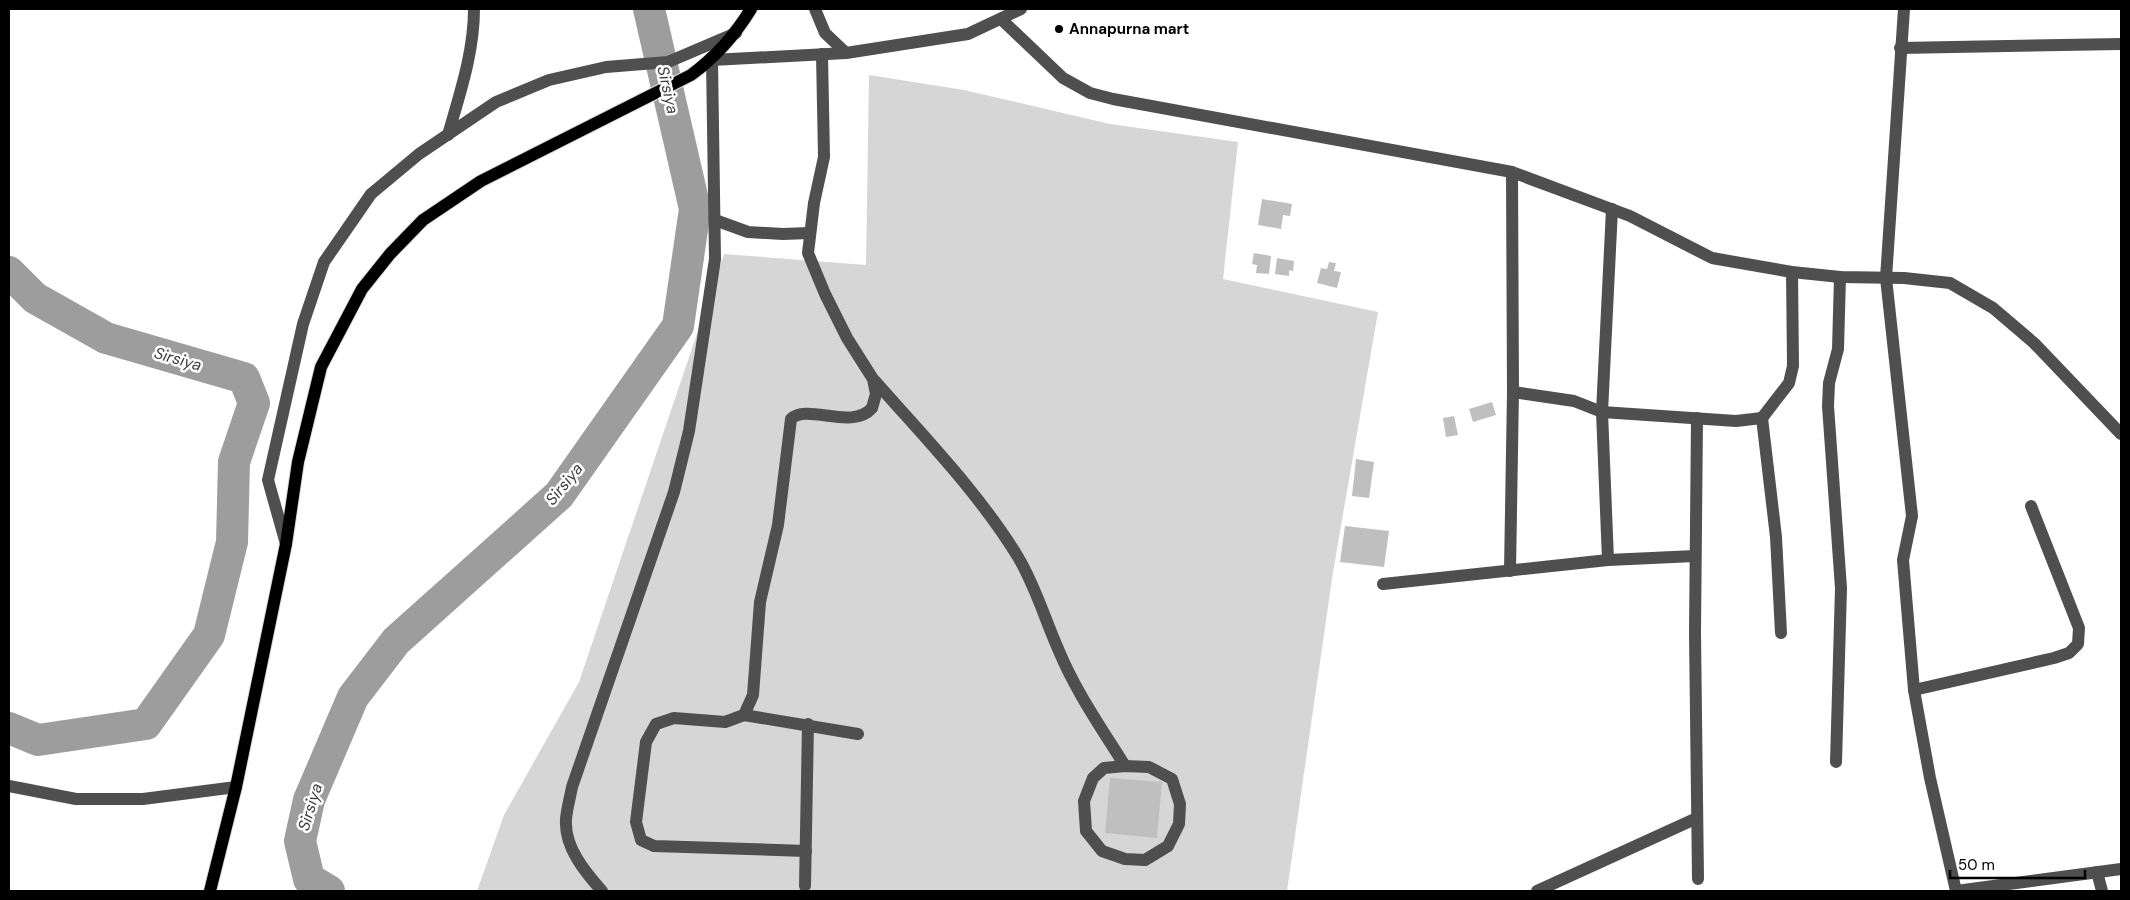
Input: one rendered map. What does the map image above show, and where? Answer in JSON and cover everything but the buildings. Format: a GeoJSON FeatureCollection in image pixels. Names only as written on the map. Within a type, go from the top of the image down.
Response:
{"type":"FeatureCollection","features":[{"type":"Feature","properties":{"kind":"main road"},"geometry":{"type":"LineString","coordinates":[[210,891],[236,787],[286,544],[298,462],[321,367],[362,289],[390,254],[423,220],[481,182],[692,75],[712,60],[737,32],[751,9]]}},
{"type":"Feature","properties":{"kind":"street"},"geometry":{"type":"LineString","coordinates":[[448,135],[465,75],[474,30],[474,9]]}},
{"type":"Feature","properties":{"kind":"street"},"geometry":{"type":"LineString","coordinates":[[815,9],[825,33],[846,52]]}},
{"type":"Feature","properties":{"kind":"street"},"geometry":{"type":"LineString","coordinates":[[602,891],[585,872],[568,839],[566,820],[572,788],[653,555],[681,466],[689,431],[715,259],[712,60],[846,52],[968,34],[1021,9]]}},
{"type":"Feature","properties":{"kind":"street"},"geometry":{"type":"LineString","coordinates":[[1904,9],[1886,278],[1912,516],[1903,560],[1914,690],[1930,778],[1956,891],[2121,869]]}},
{"type":"Feature","properties":{"kind":"street"},"geometry":{"type":"LineString","coordinates":[[1001,19],[1063,78],[1090,93],[1123,101],[1512,172],[1612,209],[1712,258],[1792,272],[1840,277],[1904,278],[1950,283],[1993,308],[2034,343],[2116,423],[2121,434]]}},
{"type":"Feature","properties":{"kind":"street"},"geometry":{"type":"LineString","coordinates":[[286,544],[268,480],[303,324],[324,262],[372,194],[419,154],[496,102],[549,80],[606,66],[668,62],[737,32]]}},
{"type":"Feature","properties":{"kind":"street"},"geometry":{"type":"LineString","coordinates":[[1900,48],[2121,44]]}},
{"type":"Feature","properties":{"kind":"street"},"geometry":{"type":"LineString","coordinates":[[822,54],[824,157],[809,233],[808,253],[825,294],[847,338],[873,379],[954,472],[989,516],[1018,558],[1039,600],[1059,651],[1078,690],[1125,766]]}},
{"type":"Feature","properties":{"kind":"street"},"geometry":{"type":"LineString","coordinates":[[1510,570],[1513,392],[1512,172]]}},
{"type":"Feature","properties":{"kind":"street"},"geometry":{"type":"LineString","coordinates":[[1608,560],[1602,412],[1612,209]]}},
{"type":"Feature","properties":{"kind":"street"},"geometry":{"type":"LineString","coordinates":[[715,220],[748,232],[809,233]]}},
{"type":"Feature","properties":{"kind":"street"},"geometry":{"type":"LineString","coordinates":[[1781,633],[1776,537],[1762,418],[1789,383],[1793,366],[1792,272]]}},
{"type":"Feature","properties":{"kind":"street"},"geometry":{"type":"LineString","coordinates":[[1836,762],[1841,588],[1828,406],[1829,383],[1838,349],[1840,277]]}},
{"type":"Feature","properties":{"kind":"street"},"geometry":{"type":"LineString","coordinates":[[744,715],[753,695],[760,602],[778,525],[792,419],[801,413],[850,418],[869,412],[876,394],[873,379]]}},
{"type":"Feature","properties":{"kind":"street"},"geometry":{"type":"LineString","coordinates":[[1513,392],[1574,402],[1602,412],[1736,421],[1762,418]]}},
{"type":"Feature","properties":{"kind":"street"},"geometry":{"type":"LineString","coordinates":[[1697,418],[1695,556],[1698,879]]}},
{"type":"Feature","properties":{"kind":"street"},"geometry":{"type":"LineString","coordinates":[[1914,690],[2054,658],[2069,653],[2078,644],[2079,628],[2031,506]]}},
{"type":"Feature","properties":{"kind":"street"},"geometry":{"type":"LineString","coordinates":[[1383,584],[1608,560],[1695,556]]}},
{"type":"Feature","properties":{"kind":"street"},"geometry":{"type":"LineString","coordinates":[[806,852],[654,846],[641,840],[636,822],[646,742],[656,724],[674,718],[725,722],[744,715],[808,724],[858,734]]}},
{"type":"Feature","properties":{"kind":"street"},"geometry":{"type":"LineString","coordinates":[[806,886],[808,724]]}},
{"type":"Feature","properties":{"kind":"street"},"geometry":{"type":"LineString","coordinates":[[1125,766],[1149,767],[1172,779],[1180,804],[1179,824],[1168,846],[1145,860],[1125,859],[1102,851],[1086,831],[1084,801],[1093,778],[1104,768],[1125,766]]}},
{"type":"Feature","properties":{"kind":"street"},"geometry":{"type":"LineString","coordinates":[[9,786],[76,800],[143,798],[236,787]]}},
{"type":"Feature","properties":{"kind":"street"},"geometry":{"type":"LineString","coordinates":[[1536,891],[1698,818]]}},
{"type":"Feature","properties":{"kind":"street"},"geometry":{"type":"LineString","coordinates":[[2097,872],[2102,891]]}},
{"type":"Feature","properties":{"kind":"shaded area"},"geometry":{"type":"Polygon","coordinates":[[[869,75],[964,90],[1110,124],[1238,142],[1223,279],[1378,312],[1333,572],[1287,891],[477,891],[504,815],[579,682],[724,254],[866,265],[869,75]]]}},
{"type":"Feature","properties":{"kind":"waterway","name":"Sirsiya"},"geometry":{"type":"LineString","coordinates":[[329,891],[309,879],[300,841],[309,800],[353,697],[396,641],[559,495],[678,326],[695,209],[649,9]]}},
{"type":"Feature","properties":{"kind":"waterway","name":"Sirsiya"},"geometry":{"type":"LineString","coordinates":[[9,272],[35,298],[106,338],[244,378],[254,403],[234,462],[232,542],[209,635],[146,724],[38,740],[9,728]]}},
{"type":"Feature","properties":{"kind":"place","name":"Annapurna mart"},"geometry":{"type":"Point","coordinates":[1059,29]}}]}
